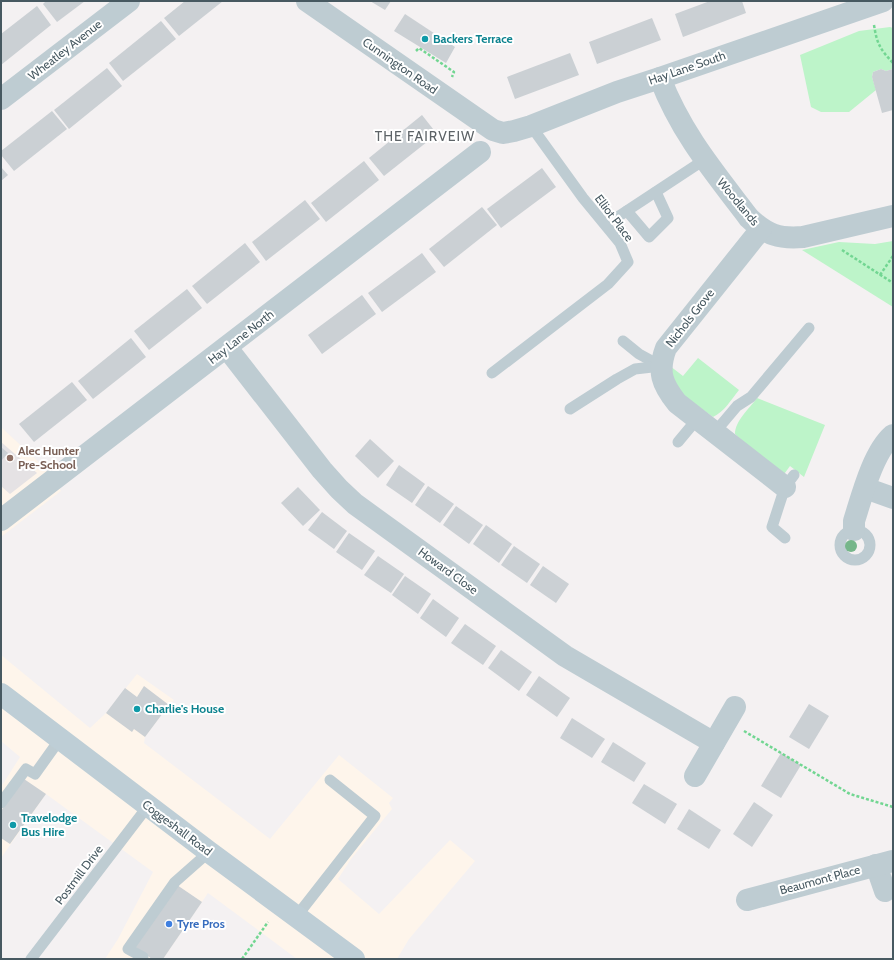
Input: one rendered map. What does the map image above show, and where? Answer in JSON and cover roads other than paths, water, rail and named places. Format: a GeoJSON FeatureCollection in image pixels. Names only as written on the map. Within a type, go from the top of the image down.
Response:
{"type":"FeatureCollection","features":[{"type":"Feature","properties":{"kind":"main road","name":"Coggeshall Road"},"geometry":{"type":"LineString","coordinates":[[1,694],[209,852],[354,959]]}},
{"type":"Feature","properties":{"kind":"street","name":"Wheatley Avenue"},"geometry":{"type":"LineString","coordinates":[[1,99],[128,1]]}},
{"type":"Feature","properties":{"kind":"street","name":"Cunnington Road"},"geometry":{"type":"LineString","coordinates":[[307,1],[493,130]]}},
{"type":"Feature","properties":{"kind":"street","name":"Hay Lane South"},"geometry":{"type":"LineString","coordinates":[[493,130],[503,133],[531,126],[617,92],[877,3]]}},
{"type":"Feature","properties":{"kind":"street","name":"Woodlands"},"geometry":{"type":"LineString","coordinates":[[660,78],[668,100],[704,160],[749,218],[761,229],[775,235],[788,238],[803,237],[893,216]]}},
{"type":"Feature","properties":{"kind":"street","name":"Hay Lane North"},"geometry":{"type":"LineString","coordinates":[[1,520],[227,348],[480,152]]}},
{"type":"Feature","properties":{"kind":"street","name":"Nichols Grove"},"geometry":{"type":"LineString","coordinates":[[761,229],[666,348],[661,366],[661,374],[669,393],[677,402],[715,432],[789,481]]}},
{"type":"Feature","properties":{"kind":"street","name":"Howard Close"},"geometry":{"type":"LineString","coordinates":[[227,348],[322,470],[355,504],[565,656],[714,743]]}},
{"type":"Feature","properties":{"kind":"street"},"geometry":{"type":"LineString","coordinates":[[854,530],[854,521],[865,488],[882,448],[888,439],[893,435]]}},
{"type":"Feature","properties":{"kind":"street"},"geometry":{"type":"LineString","coordinates":[[865,488],[893,498]]}},
{"type":"Feature","properties":{"kind":"street"},"geometry":{"type":"LineString","coordinates":[[695,776],[735,707]]}},
{"type":"Feature","properties":{"kind":"street"},"geometry":{"type":"LineString","coordinates":[[885,863],[885,891]]}},
{"type":"Feature","properties":{"kind":"street","name":"Beaumont Place"},"geometry":{"type":"LineString","coordinates":[[747,900],[885,863]]}},
{"type":"Feature","properties":{"kind":"lane","name":"Elliot Place"},"geometry":{"type":"LineString","coordinates":[[492,373],[608,284],[628,262],[620,243],[583,198],[531,126]]}},
{"type":"Feature","properties":{"kind":"lane","name":"Elliot Place"},"geometry":{"type":"LineString","coordinates":[[656,192],[668,218],[649,237],[623,214],[656,192],[704,160]]}},
{"type":"Feature","properties":{"kind":"lane"},"geometry":{"type":"LineString","coordinates":[[715,432],[737,406],[751,397],[809,328]]}},
{"type":"Feature","properties":{"kind":"lane"},"geometry":{"type":"LineString","coordinates":[[623,341],[640,354],[661,366]]}},
{"type":"Feature","properties":{"kind":"lane"},"geometry":{"type":"LineString","coordinates":[[570,409],[635,369],[661,366]]}},
{"type":"Feature","properties":{"kind":"lane"},"geometry":{"type":"LineString","coordinates":[[678,442],[698,418]]}},
{"type":"Feature","properties":{"kind":"lane"},"geometry":{"type":"LineString","coordinates":[[785,538],[772,527],[789,481]]}},
{"type":"Feature","properties":{"kind":"lane"},"geometry":{"type":"LineString","coordinates":[[1,803],[26,769],[35,774],[60,739]]}},
{"type":"Feature","properties":{"kind":"lane"},"geometry":{"type":"LineString","coordinates":[[288,911],[375,816],[330,780]]}},
{"type":"Feature","properties":{"kind":"lane","name":"Postmill Drive"},"geometry":{"type":"LineString","coordinates":[[31,959],[148,806]]}},
{"type":"Feature","properties":{"kind":"lane"},"geometry":{"type":"LineString","coordinates":[[142,959],[143,958],[128,949],[175,882],[209,852]]}},
{"type":"Feature","properties":{"kind":"place","name":"Backers Terrace"},"geometry":{"type":"Point","coordinates":[425,39]}},
{"type":"Feature","properties":{"kind":"place","name":"Alec Hunter Pre-School"},"geometry":{"type":"Point","coordinates":[10,458]}},
{"type":"Feature","properties":{"kind":"place","name":"Charlie's House"},"geometry":{"type":"Point","coordinates":[137,709]}},
{"type":"Feature","properties":{"kind":"place","name":"Travelodge Bus Hire"},"geometry":{"type":"Point","coordinates":[13,825]}},
{"type":"Feature","properties":{"kind":"place","name":"Tyre Pros"},"geometry":{"type":"Point","coordinates":[169,924]}},
{"type":"Feature","properties":{"kind":"district","name":"THE FAIRVEIW"},"geometry":{"type":"Point","coordinates":[425,136]}}]}
